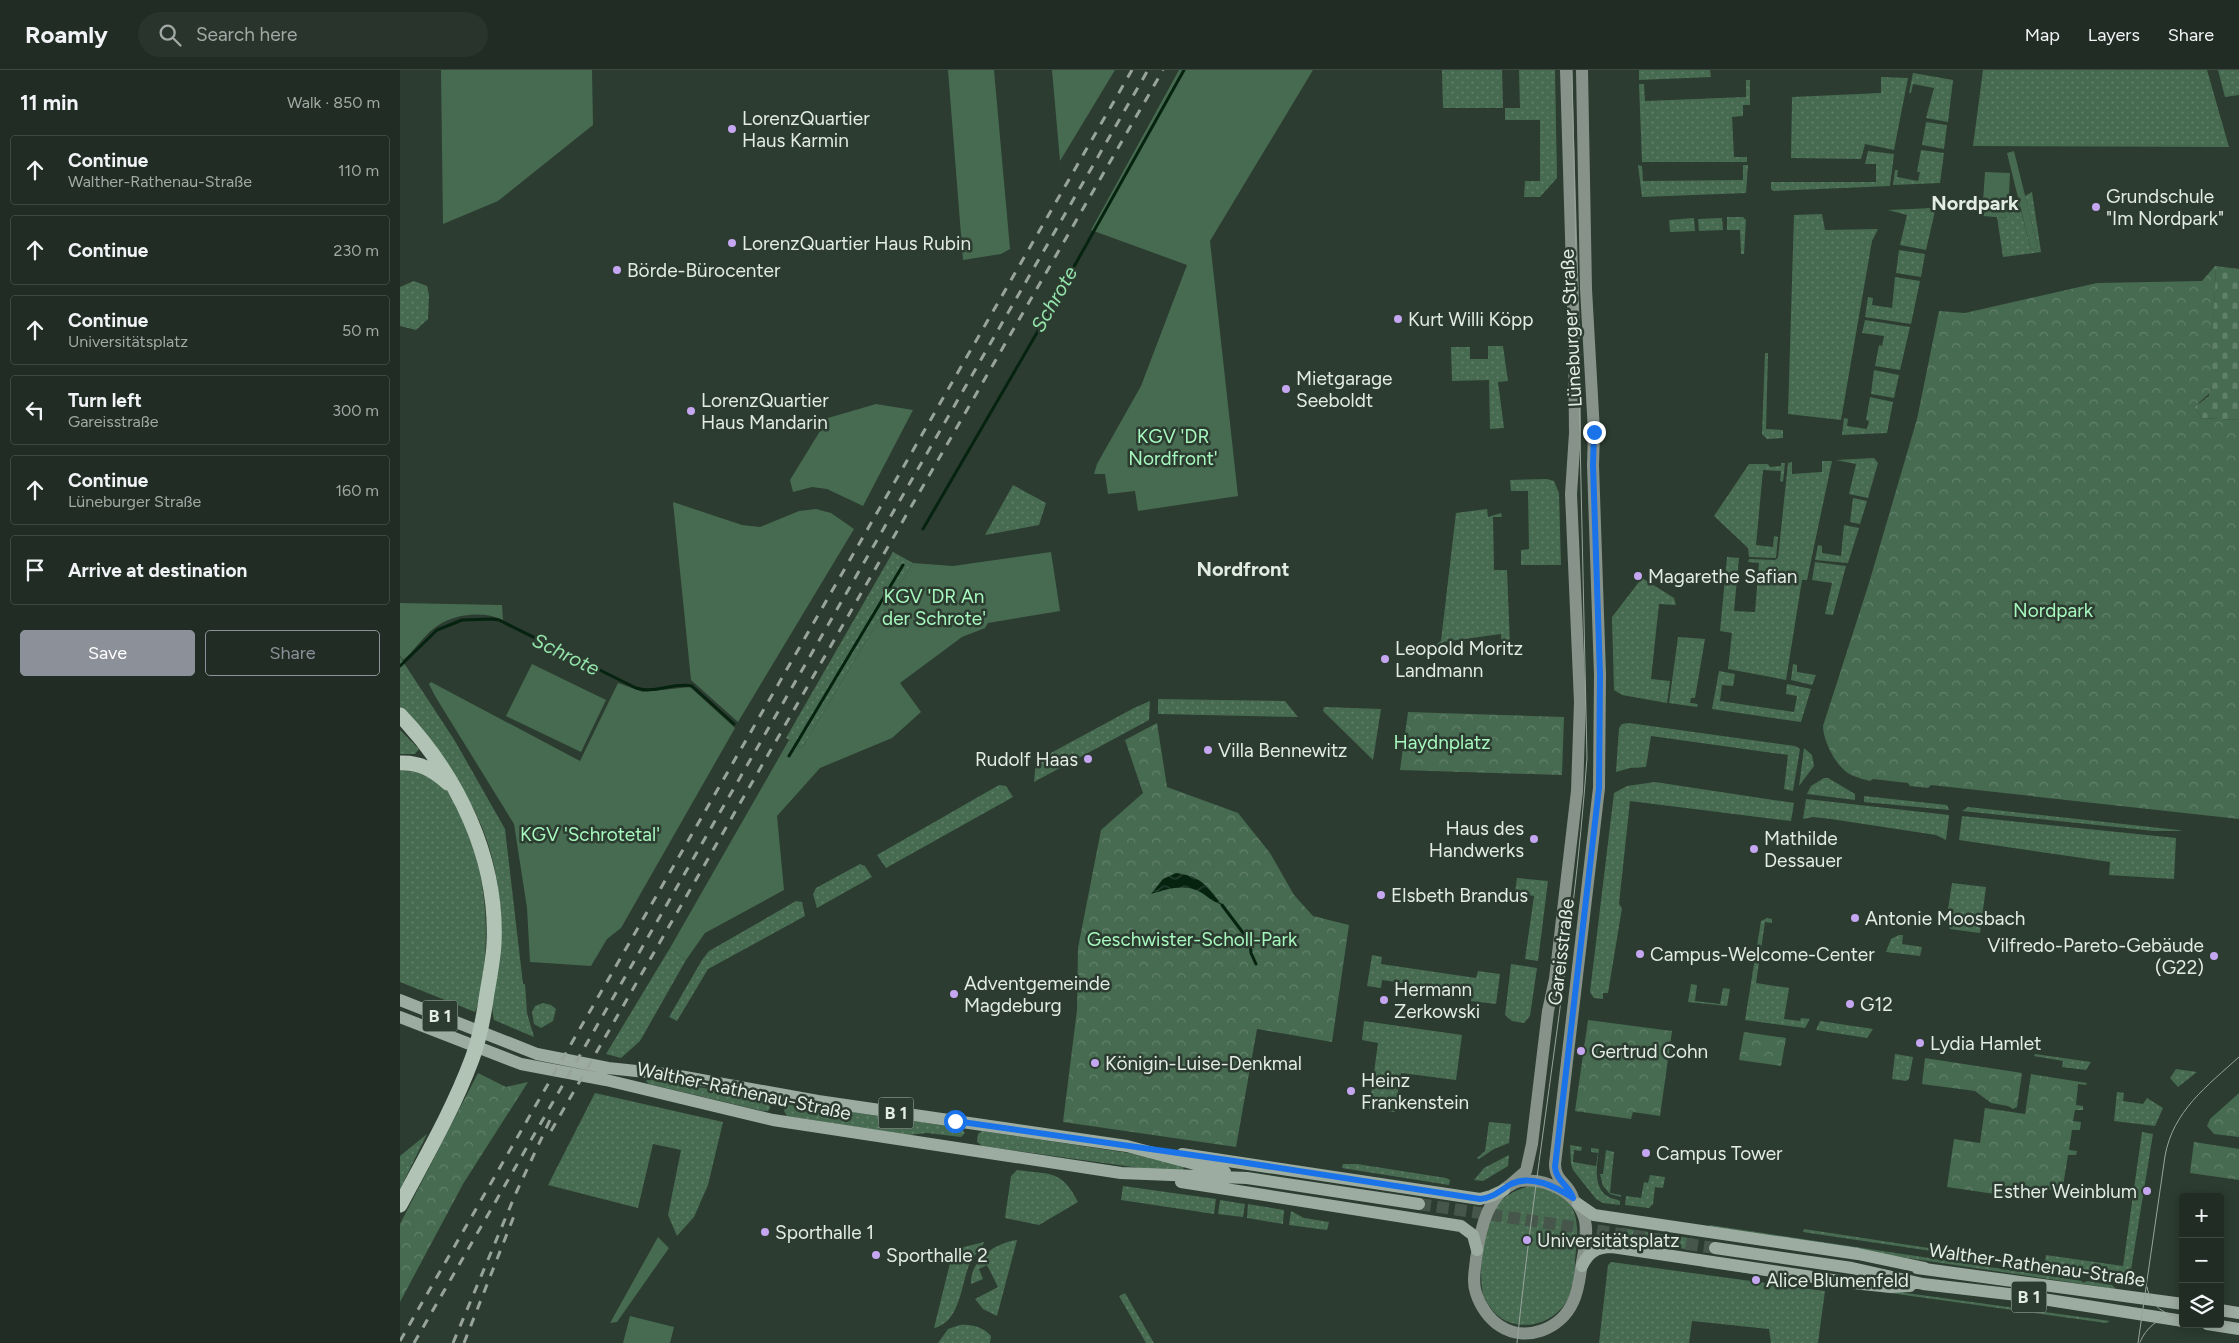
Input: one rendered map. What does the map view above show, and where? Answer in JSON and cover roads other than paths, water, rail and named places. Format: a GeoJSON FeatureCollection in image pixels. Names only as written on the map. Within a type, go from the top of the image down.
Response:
{"type":"FeatureCollection","features":[{"type":"Feature","properties":{"kind":"highway"},"geometry":{"type":"LineString","coordinates":[[400,715],[424,741],[455,789],[469,816],[480,844],[487,872],[493,909],[494,953],[480,1032],[470,1066],[434,1142],[400,1205]]}},
{"type":"Feature","properties":{"kind":"highway"},"geometry":{"type":"LineString","coordinates":[[400,763],[413,763],[426,767],[455,789]]}},
{"type":"Feature","properties":{"kind":"main road","name":"Lüneburger Straße"},"geometry":{"type":"LineString","coordinates":[[1566,70],[1574,346],[1575,433],[1571,494],[1580,702]]}},
{"type":"Feature","properties":{"kind":"main road","name":"Lüneburger Straße"},"geometry":{"type":"LineString","coordinates":[[1582,70],[1586,289],[1594,432],[1593,465],[1600,704]]}},
{"type":"Feature","properties":{"kind":"main road","name":"Gareisstraße"},"geometry":{"type":"LineString","coordinates":[[1507,1187],[1526,1171],[1533,1137],[1548,1011],[1555,979],[1577,791],[1580,702]]}},
{"type":"Feature","properties":{"kind":"main road","name":"Gareisstraße"},"geometry":{"type":"LineString","coordinates":[[1575,1201],[1570,1191],[1556,1175],[1555,1164],[1599,788],[1600,704]]}},
{"type":"Feature","properties":{"kind":"main road","name":"B 1"},"geometry":{"type":"LineString","coordinates":[[400,1000],[480,1032]]}},
{"type":"Feature","properties":{"kind":"main road","name":"B 1"},"geometry":{"type":"LineString","coordinates":[[400,1017],[476,1048]]}},
{"type":"Feature","properties":{"kind":"main road","name":"Walther-Rathenau-Straße"},"geometry":{"type":"LineString","coordinates":[[480,1032],[537,1054],[608,1068],[674,1075],[818,1101],[1127,1146],[1247,1178],[1419,1204]]}},
{"type":"Feature","properties":{"kind":"main road","name":"Walther-Rathenau-Straße"},"geometry":{"type":"LineString","coordinates":[[476,1048],[521,1064],[606,1080],[773,1120],[1124,1174],[1247,1178]]}},
{"type":"Feature","properties":{"kind":"main road"},"geometry":{"type":"LineString","coordinates":[[1127,1146],[1480,1199],[1523,1181],[1542,1182],[1575,1201],[1594,1215],[1858,1254],[1925,1268]]}},
{"type":"Feature","properties":{"kind":"main road"},"geometry":{"type":"LineString","coordinates":[[1124,1174],[1461,1226],[1473,1236],[1477,1250]]}},
{"type":"Feature","properties":{"kind":"main road"},"geometry":{"type":"LineString","coordinates":[[1507,1187],[1484,1220],[1474,1273],[1475,1292],[1485,1312],[1501,1326],[1518,1333],[1534,1333],[1551,1326],[1568,1312],[1577,1294],[1586,1228],[1575,1201]]}},
{"type":"Feature","properties":{"kind":"main road"},"geometry":{"type":"LineString","coordinates":[[1582,1266],[1592,1252],[1612,1247],[1853,1283],[1891,1287],[1923,1284]]}},
{"type":"Feature","properties":{"kind":"main road","name":"Walther-Rathenau-Straße"},"geometry":{"type":"LineString","coordinates":[[1715,1248],[1852,1268],[1923,1284],[2179,1320]]}},
{"type":"Feature","properties":{"kind":"main road","name":"Walther-Rathenau-Straße"},"geometry":{"type":"LineString","coordinates":[[1852,1268],[1925,1268],[2179,1303]]}},
{"type":"Feature","properties":{"kind":"main road","name":"Walther-Rathenau-Straße"},"geometry":{"type":"LineString","coordinates":[[2135,1313],[2146,1304],[2157,1300]]}},
{"type":"Feature","properties":{"kind":"main road"},"geometry":{"type":"LineString","coordinates":[[2224,1311],[2239,1313]]}},
{"type":"Feature","properties":{"kind":"main road"},"geometry":{"type":"LineString","coordinates":[[2224,1327],[2239,1329]]}},
{"type":"Feature","properties":{"kind":"water"},"geometry":{"type":"Polygon","coordinates":[[[1176,873],[1198,879],[1222,905],[1190,888],[1164,890],[1151,894],[1163,879],[1176,873]]]}},
{"type":"Feature","properties":{"kind":"waterway","name":"Schrote"},"geometry":{"type":"LineString","coordinates":[[923,529],[1038,331],[1184,70]]}},
{"type":"Feature","properties":{"kind":"waterway","name":"Schrote"},"geometry":{"type":"LineString","coordinates":[[789,756],[903,565]]}},
{"type":"Feature","properties":{"kind":"waterway","name":"Schrote"},"geometry":{"type":"LineString","coordinates":[[400,666],[437,630],[462,620],[499,620],[636,688],[650,690],[678,685],[692,686],[734,724]]}},
{"type":"Feature","properties":{"kind":"waterway"},"geometry":{"type":"LineString","coordinates":[[1222,905],[1250,942],[1251,953],[1256,964]]}},
{"type":"Feature","properties":{"kind":"tunnel"},"geometry":{"type":"LineString","coordinates":[[1419,1204],[1715,1248]]}},
{"type":"Feature","properties":{"kind":"tram line"},"geometry":{"type":"LineString","coordinates":[[1517,1343],[1534,1197],[1573,905],[1587,758],[1572,70]]}},
{"type":"Feature","properties":{"kind":"tram line"},"geometry":{"type":"LineString","coordinates":[[2138,1343],[2165,1156],[2169,1140],[2175,1126],[2193,1100],[2239,1057]]}},
{"type":"Feature","properties":{"kind":"tram line"},"geometry":{"type":"LineString","coordinates":[[2147,1287],[2152,1300],[2159,1309],[2179,1316]]}},
{"type":"Feature","properties":{"kind":"tram line"},"geometry":{"type":"LineString","coordinates":[[2140,1342],[2153,1324],[2173,1315]]}},
{"type":"Feature","properties":{"kind":"tram line"},"geometry":{"type":"LineString","coordinates":[[2224,1323],[2239,1325]]}},
{"type":"Feature","properties":{"kind":"railway"},"geometry":{"type":"LineString","coordinates":[[400,1341],[1132,70]]}},
{"type":"Feature","properties":{"kind":"railway"},"geometry":{"type":"LineString","coordinates":[[414,1343],[1148,70]]}},
{"type":"Feature","properties":{"kind":"railway"},"geometry":{"type":"LineString","coordinates":[[551,1131],[1163,70]]}},
{"type":"Feature","properties":{"kind":"railway"},"geometry":{"type":"LineString","coordinates":[[453,1343],[516,1193],[550,1120]]}},
{"type":"Feature","properties":{"kind":"railway"},"geometry":{"type":"LineString","coordinates":[[464,1343],[514,1216]]}},
{"type":"Feature","properties":{"kind":"place","name":"LorenzQuartier Haus Karmin"},"geometry":{"type":"Point","coordinates":[732,129]}},
{"type":"Feature","properties":{"kind":"place","name":"Grundschule \"Im Nordpark\""},"geometry":{"type":"Point","coordinates":[2096,207]}},
{"type":"Feature","properties":{"kind":"place","name":"LorenzQuartier Haus Rubin"},"geometry":{"type":"Point","coordinates":[732,243]}},
{"type":"Feature","properties":{"kind":"place","name":"Börde-Bürocenter"},"geometry":{"type":"Point","coordinates":[617,270]}},
{"type":"Feature","properties":{"kind":"place","name":"Kurt Willi Köpp"},"geometry":{"type":"Point","coordinates":[1398,319]}},
{"type":"Feature","properties":{"kind":"place","name":"Mietgarage Seeboldt"},"geometry":{"type":"Point","coordinates":[1286,389]}},
{"type":"Feature","properties":{"kind":"place","name":"LorenzQuartier Haus Mandarin"},"geometry":{"type":"Point","coordinates":[691,411]}},
{"type":"Feature","properties":{"kind":"place","name":"Magarethe Safian"},"geometry":{"type":"Point","coordinates":[1638,576]}},
{"type":"Feature","properties":{"kind":"place","name":"Leopold Moritz Landmann"},"geometry":{"type":"Point","coordinates":[1385,659]}},
{"type":"Feature","properties":{"kind":"place","name":"Villa Bennewitz"},"geometry":{"type":"Point","coordinates":[1208,750]}},
{"type":"Feature","properties":{"kind":"place","name":"Rudolf Haas"},"geometry":{"type":"Point","coordinates":[1088,759]}},
{"type":"Feature","properties":{"kind":"place","name":"Haus des Handwerks"},"geometry":{"type":"Point","coordinates":[1534,839]}},
{"type":"Feature","properties":{"kind":"place","name":"Mathilde Dessauer"},"geometry":{"type":"Point","coordinates":[1754,849]}},
{"type":"Feature","properties":{"kind":"place","name":"Elsbeth Brandus"},"geometry":{"type":"Point","coordinates":[1381,895]}},
{"type":"Feature","properties":{"kind":"place","name":"Antonie Moosbach"},"geometry":{"type":"Point","coordinates":[1855,918]}},
{"type":"Feature","properties":{"kind":"place","name":"Campus-Welcome-Center"},"geometry":{"type":"Point","coordinates":[1640,954]}},
{"type":"Feature","properties":{"kind":"place","name":"Vilfredo-Pareto-Gebäude (G22)"},"geometry":{"type":"Point","coordinates":[2214,956]}},
{"type":"Feature","properties":{"kind":"place","name":"Adventgemeinde Magdeburg"},"geometry":{"type":"Point","coordinates":[954,994]}},
{"type":"Feature","properties":{"kind":"place","name":"Hermann Zerkowski"},"geometry":{"type":"Point","coordinates":[1384,1000]}},
{"type":"Feature","properties":{"kind":"place","name":"G12"},"geometry":{"type":"Point","coordinates":[1850,1004]}},
{"type":"Feature","properties":{"kind":"place","name":"Lydia Hamlet"},"geometry":{"type":"Point","coordinates":[1920,1043]}},
{"type":"Feature","properties":{"kind":"place","name":"Gertrud Cohn"},"geometry":{"type":"Point","coordinates":[1581,1051]}},
{"type":"Feature","properties":{"kind":"place","name":"Königin-Luise-Denkmal"},"geometry":{"type":"Point","coordinates":[1095,1063]}},
{"type":"Feature","properties":{"kind":"place","name":"Heinz Frankenstein"},"geometry":{"type":"Point","coordinates":[1351,1091]}},
{"type":"Feature","properties":{"kind":"place","name":"Campus Tower"},"geometry":{"type":"Point","coordinates":[1646,1153]}},
{"type":"Feature","properties":{"kind":"place","name":"Esther Weinblum"},"geometry":{"type":"Point","coordinates":[2147,1191]}},
{"type":"Feature","properties":{"kind":"place","name":"Sporthalle 1"},"geometry":{"type":"Point","coordinates":[765,1232]}},
{"type":"Feature","properties":{"kind":"place","name":"Universitätsplatz"},"geometry":{"type":"Point","coordinates":[1527,1240]}},
{"type":"Feature","properties":{"kind":"place","name":"Sporthalle 2"},"geometry":{"type":"Point","coordinates":[876,1255]}},
{"type":"Feature","properties":{"kind":"place","name":"Alice Blumenfeld"},"geometry":{"type":"Point","coordinates":[1756,1280]}},
{"type":"Feature","properties":{"kind":"district","name":"Nordpark"},"geometry":{"type":"Point","coordinates":[1975,203]}},
{"type":"Feature","properties":{"kind":"district","name":"Nordfront"},"geometry":{"type":"Point","coordinates":[1243,569]}},
{"type":"Feature","properties":{"kind":"park label","name":"KGV 'DR Nordfront'"},"geometry":{"type":"Point","coordinates":[1173,447]}},
{"type":"Feature","properties":{"kind":"park label","name":"KGV 'DR An der Schrote'"},"geometry":{"type":"Point","coordinates":[934,607]}},
{"type":"Feature","properties":{"kind":"park label","name":"Haydnplatz"},"geometry":{"type":"Point","coordinates":[1442,742]}},
{"type":"Feature","properties":{"kind":"park label","name":"KGV 'Schrotetal'"},"geometry":{"type":"Point","coordinates":[590,834]}},
{"type":"Feature","properties":{"kind":"park label","name":"Geschwister-Scholl-Park"},"geometry":{"type":"Point","coordinates":[1192,939]}}]}
